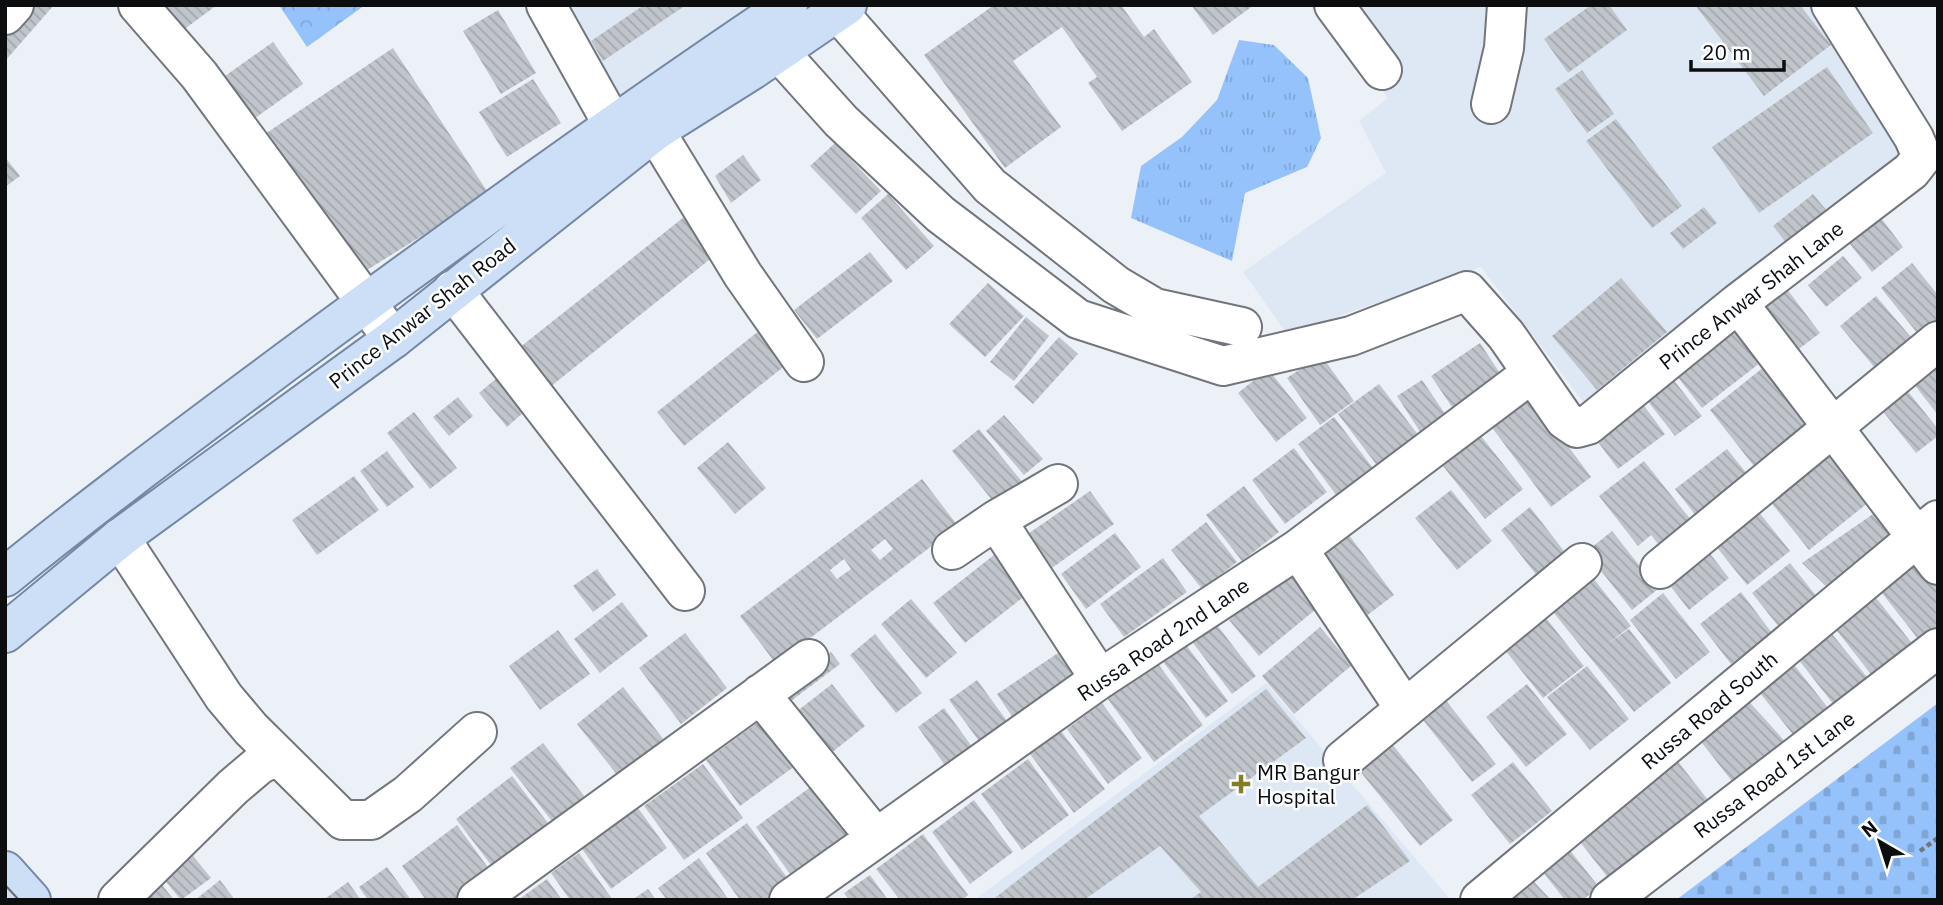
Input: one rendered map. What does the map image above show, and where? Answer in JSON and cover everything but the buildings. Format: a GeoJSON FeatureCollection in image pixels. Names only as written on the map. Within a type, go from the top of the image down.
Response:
{"type":"FeatureCollection","features":[{"type":"Feature","properties":{"kind":"main road","name":"Prince Anwar Shah Road"},"geometry":{"type":"LineString","coordinates":[[5,577],[89,509],[612,123],[789,5]]}},
{"type":"Feature","properties":{"kind":"main road","name":"Prince Anwar Shah Road"},"geometry":{"type":"LineString","coordinates":[[5,633],[120,538],[393,338],[655,131],[842,8]]}},
{"type":"Feature","properties":{"kind":"main road"},"geometry":{"type":"LineString","coordinates":[[5,871],[31,900]]}},
{"type":"Feature","properties":{"kind":"street"},"geometry":{"type":"LineString","coordinates":[[5,15],[14,5]]}},
{"type":"Feature","properties":{"kind":"street"},"geometry":{"type":"LineString","coordinates":[[138,5],[199,75],[393,338]]}},
{"type":"Feature","properties":{"kind":"street"},"geometry":{"type":"LineString","coordinates":[[546,5],[612,123]]}},
{"type":"Feature","properties":{"kind":"street"},"geometry":{"type":"LineString","coordinates":[[1334,5],[1382,70]]}},
{"type":"Feature","properties":{"kind":"street"},"geometry":{"type":"LineString","coordinates":[[1491,104],[1504,48],[1507,5]]}},
{"type":"Feature","properties":{"kind":"street","name":"Prince Anwar Shah Lane"},"geometry":{"type":"LineString","coordinates":[[778,51],[841,121],[940,215],[1078,319],[1223,366],[1351,336],[1467,290],[1506,335],[1565,420],[1577,428],[1588,425],[1738,303],[1911,171],[1922,157],[1914,138],[1831,5]]}},
{"type":"Feature","properties":{"kind":"street"},"geometry":{"type":"LineString","coordinates":[[842,8],[990,186],[1116,285],[1155,308],[1242,327]]}},
{"type":"Feature","properties":{"kind":"street"},"geometry":{"type":"LineString","coordinates":[[655,131],[743,275],[804,362]]}},
{"type":"Feature","properties":{"kind":"street"},"geometry":{"type":"LineString","coordinates":[[453,290],[685,591]]}},
{"type":"Feature","properties":{"kind":"street"},"geometry":{"type":"LineString","coordinates":[[1738,303],[1834,425],[1931,540]]}},
{"type":"Feature","properties":{"kind":"street"},"geometry":{"type":"LineString","coordinates":[[1660,569],[1938,341]]}},
{"type":"Feature","properties":{"kind":"street","name":"Russa Road 2nd Lane"},"geometry":{"type":"LineString","coordinates":[[789,900],[1100,679],[1298,549],[1532,373]]}},
{"type":"Feature","properties":{"kind":"street"},"geometry":{"type":"LineString","coordinates":[[952,550],[996,520],[1058,484]]}},
{"type":"Feature","properties":{"kind":"street"},"geometry":{"type":"LineString","coordinates":[[996,520],[1100,679]]}},
{"type":"Feature","properties":{"kind":"street"},"geometry":{"type":"LineString","coordinates":[[120,538],[224,696],[276,756],[343,820],[371,820],[408,794],[477,732]]}},
{"type":"Feature","properties":{"kind":"street","name":"Russa Road South"},"geometry":{"type":"LineString","coordinates":[[1480,900],[1931,540]]}},
{"type":"Feature","properties":{"kind":"street"},"geometry":{"type":"LineString","coordinates":[[1298,549],[1405,709]]}},
{"type":"Feature","properties":{"kind":"street"},"geometry":{"type":"LineString","coordinates":[[1343,760],[1582,563]]}},
{"type":"Feature","properties":{"kind":"street","name":"Russa Road 1st Lane"},"geometry":{"type":"LineString","coordinates":[[1610,900],[1938,648]]}},
{"type":"Feature","properties":{"kind":"street"},"geometry":{"type":"LineString","coordinates":[[477,900],[809,659]]}},
{"type":"Feature","properties":{"kind":"street"},"geometry":{"type":"LineString","coordinates":[[760,694],[876,838]]}},
{"type":"Feature","properties":{"kind":"street"},"geometry":{"type":"LineString","coordinates":[[118,900],[233,787],[259,765],[276,756]]}},
{"type":"Feature","properties":{"kind":"path"},"geometry":{"type":"LineString","coordinates":[[1920,851],[1938,838]]}},
{"type":"Feature","properties":{"kind":"shaded area"},"geometry":{"type":"Polygon","coordinates":[[[548,5],[806,5],[637,134],[548,5]]]}},
{"type":"Feature","properties":{"kind":"shaded area"},"geometry":{"type":"Polygon","coordinates":[[[1316,5],[1822,5],[1909,157],[1585,404],[1481,267],[1287,334],[1243,272],[1386,173],[1359,121],[1388,98],[1316,5]]]}},
{"type":"Feature","properties":{"kind":"shaded area","name":"MR Bangur Hospital"},"geometry":{"type":"Polygon","coordinates":[[[1266,683],[1451,900],[974,900],[1266,683]]]}},
{"type":"Feature","properties":{"kind":"green space"},"geometry":{"type":"Polygon","coordinates":[[[279,5],[365,5],[307,47],[279,5]]]}},
{"type":"Feature","properties":{"kind":"green space"},"geometry":{"type":"Polygon","coordinates":[[[1239,40],[1274,45],[1308,78],[1321,138],[1307,167],[1245,193],[1232,261],[1131,218],[1141,166],[1182,137],[1217,100],[1239,40]]]}},
{"type":"Feature","properties":{"kind":"green space"},"geometry":{"type":"Polygon","coordinates":[[[1938,703],[1938,900],[1676,900],[1938,703]]]}},
{"type":"Feature","properties":{"kind":"tram line"},"geometry":{"type":"LineString","coordinates":[[5,885],[19,900]]}},
{"type":"Feature","properties":{"kind":"place","name":"MR Bangur Hospital"},"geometry":{"type":"Point","coordinates":[1241,784]}}]}
